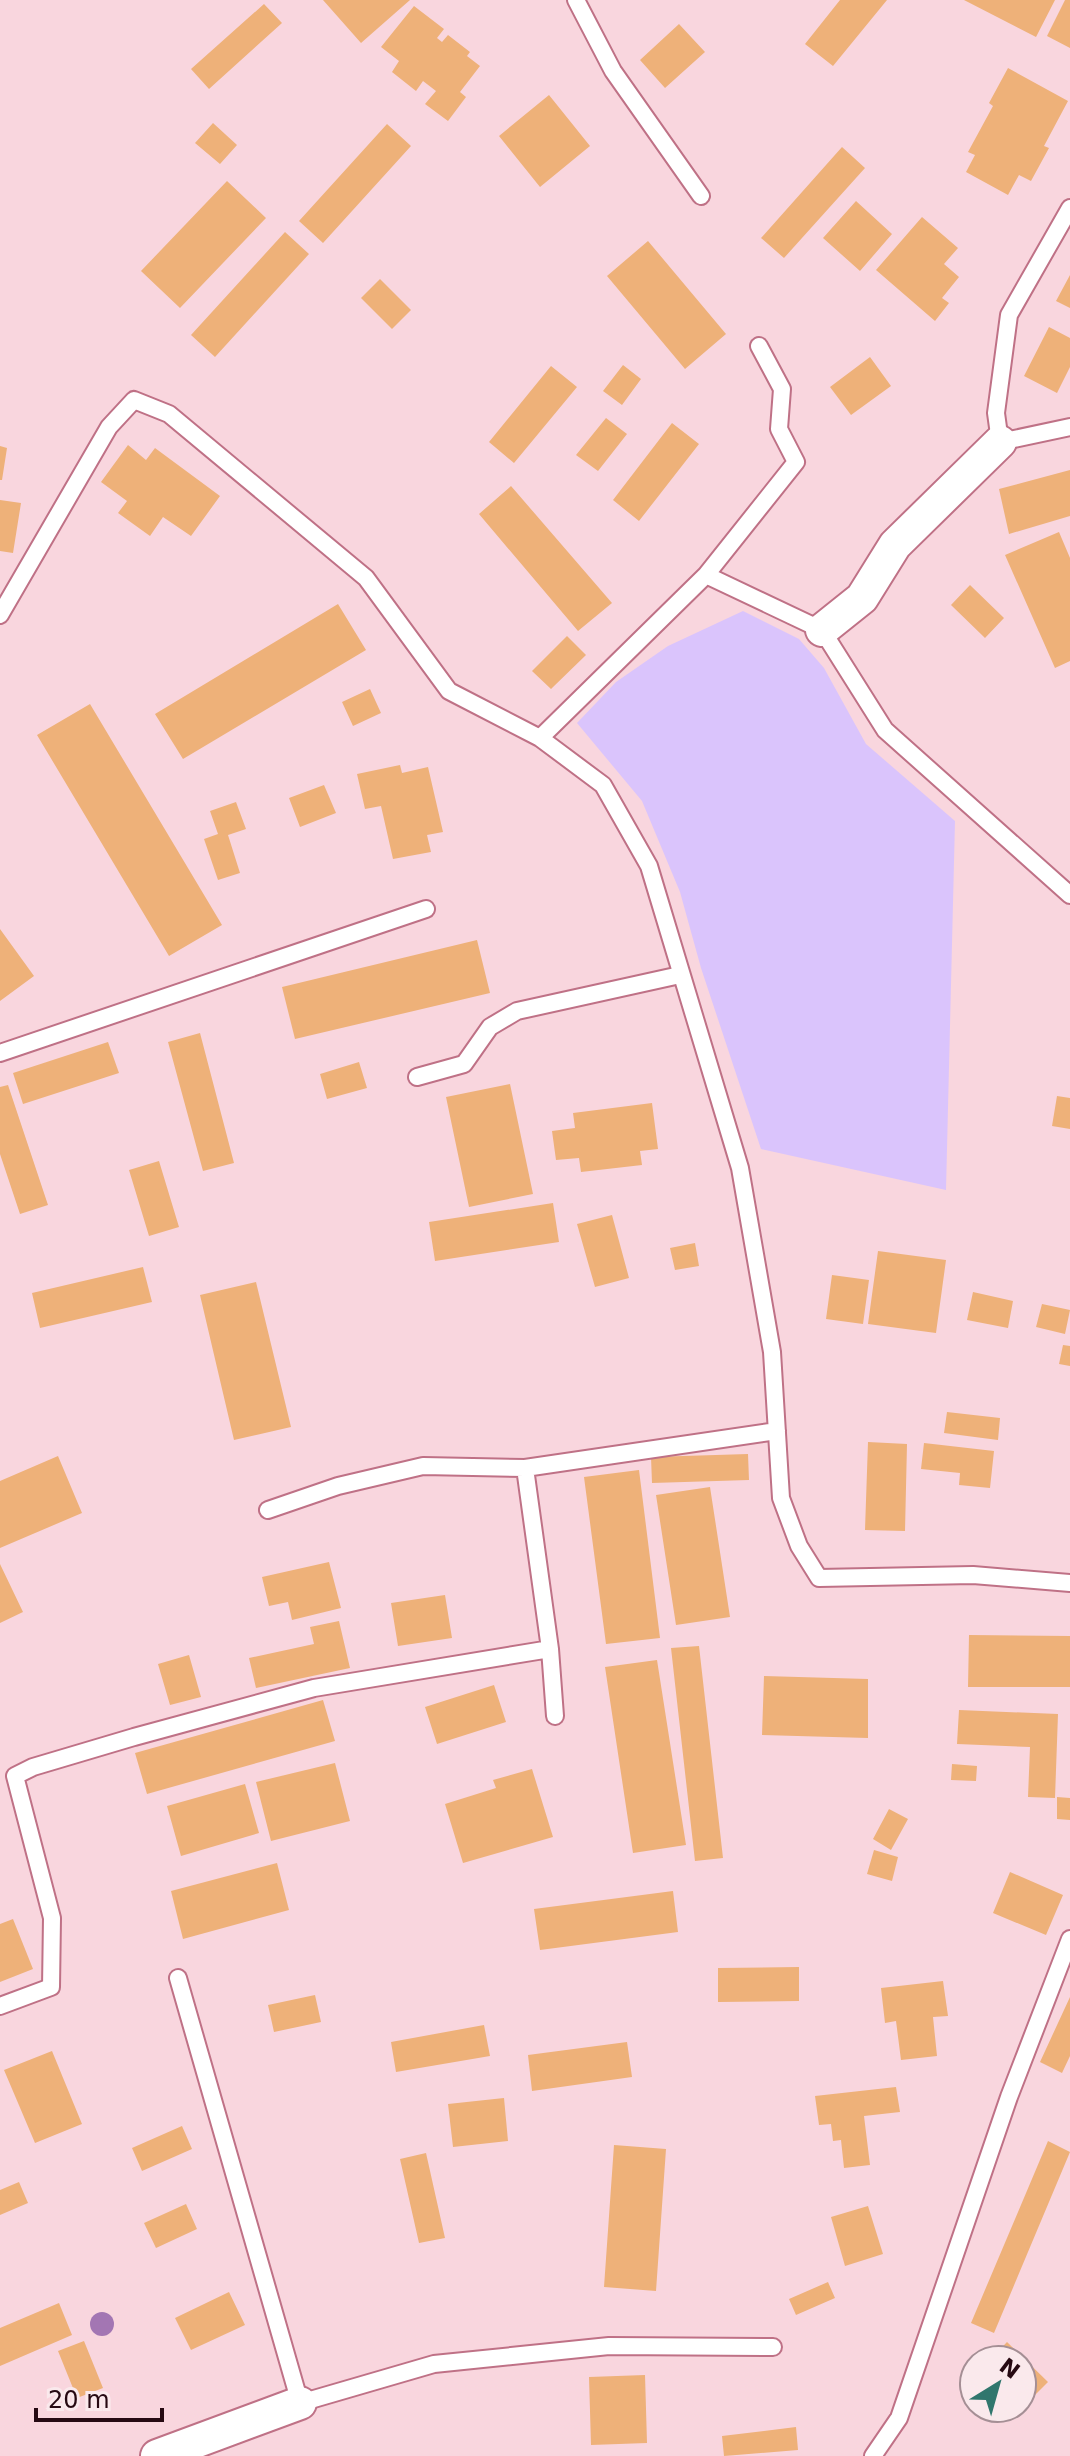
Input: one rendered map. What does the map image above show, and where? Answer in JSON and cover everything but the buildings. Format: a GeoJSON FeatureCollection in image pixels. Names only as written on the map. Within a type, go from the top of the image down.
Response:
{"type":"FeatureCollection","features":[{"type":"Feature","properties":{"kind":"street"},"geometry":{"type":"LineString","coordinates":[[822,630],[862,598],[895,545],[1000,442]]}},
{"type":"Feature","properties":{"kind":"street"},"geometry":{"type":"LineString","coordinates":[[157,2456],[300,2403]]}},
{"type":"Feature","properties":{"kind":"lane"},"geometry":{"type":"LineString","coordinates":[[576,0],[613,71],[701,196]]}},
{"type":"Feature","properties":{"kind":"lane"},"geometry":{"type":"LineString","coordinates":[[1070,208],[1009,315],[996,413],[1000,442],[1070,427]]}},
{"type":"Feature","properties":{"kind":"lane"},"geometry":{"type":"LineString","coordinates":[[540,738],[706,575],[796,462],[779,429],[782,389],[759,346]]}},
{"type":"Feature","properties":{"kind":"lane"},"geometry":{"type":"LineString","coordinates":[[0,615],[109,427],[134,400],[169,414],[366,578],[449,691],[540,738],[603,785],[649,866],[740,1168],[772,1352],[781,1498],[799,1546],[819,1578],[973,1575],[1070,1583]]}},
{"type":"Feature","properties":{"kind":"lane"},"geometry":{"type":"LineString","coordinates":[[706,575],[788,611],[822,630],[885,730],[1070,895]]}},
{"type":"Feature","properties":{"kind":"lane"},"geometry":{"type":"LineString","coordinates":[[0,1053],[426,909]]}},
{"type":"Feature","properties":{"kind":"lane"},"geometry":{"type":"LineString","coordinates":[[417,1077],[464,1064],[490,1027],[517,1011],[680,975]]}},
{"type":"Feature","properties":{"kind":"lane"},"geometry":{"type":"LineString","coordinates":[[268,1510],[338,1486],[423,1466],[525,1468],[777,1431]]}},
{"type":"Feature","properties":{"kind":"lane"},"geometry":{"type":"LineString","coordinates":[[525,1468],[550,1649],[555,1716]]}},
{"type":"Feature","properties":{"kind":"lane"},"geometry":{"type":"LineString","coordinates":[[0,2006],[51,1987],[52,1918],[15,1776],[33,1767],[134,1737],[314,1688],[550,1649]]}},
{"type":"Feature","properties":{"kind":"lane"},"geometry":{"type":"LineString","coordinates":[[873,2456],[899,2418],[1009,2097],[1070,1939]]}},
{"type":"Feature","properties":{"kind":"lane"},"geometry":{"type":"LineString","coordinates":[[178,1978],[300,2403],[434,2364],[609,2346],[773,2347]]}},
{"type":"Feature","properties":{"kind":"shaded area"},"geometry":{"type":"Polygon","coordinates":[[[743,611],[799,639],[824,668],[866,744],[955,821],[946,1190],[761,1149],[701,968],[680,892],[642,801],[577,723],[616,682],[668,646],[743,611]]]}}]}
